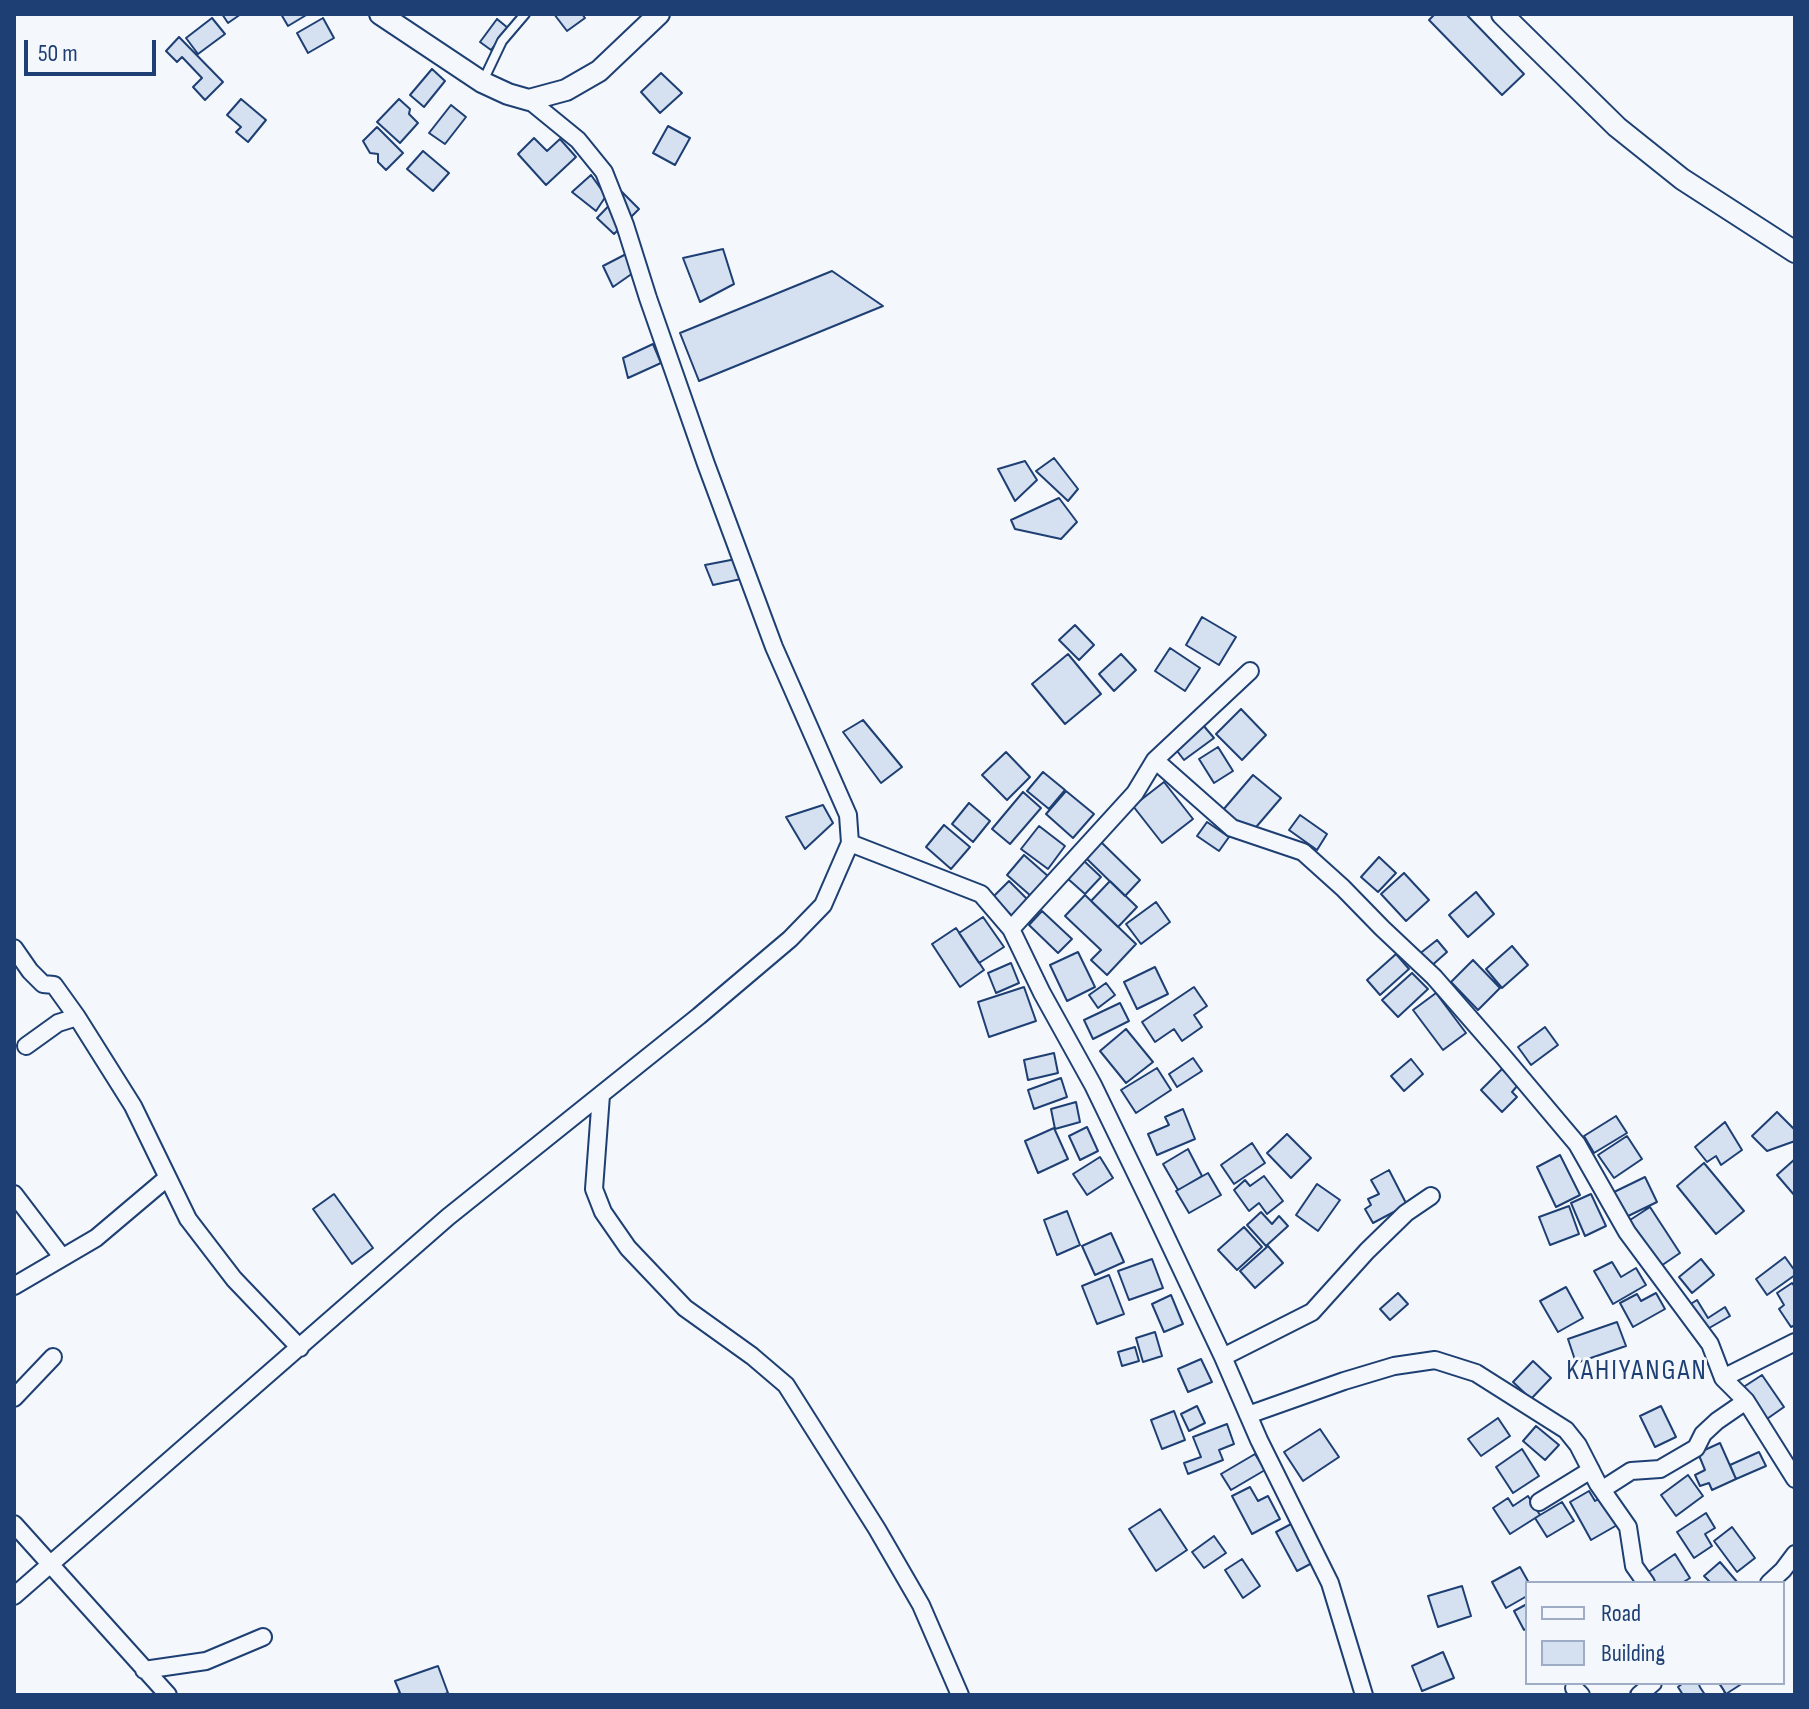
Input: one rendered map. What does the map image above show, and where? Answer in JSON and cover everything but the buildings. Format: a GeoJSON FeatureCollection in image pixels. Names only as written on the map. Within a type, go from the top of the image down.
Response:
{"type":"FeatureCollection","features":[{"type":"Feature","properties":{"kind":"street"},"geometry":{"type":"LineString","coordinates":[[14,1596],[448,1217],[790,939],[823,905],[850,843],[848,815],[774,647],[604,172],[578,140],[529,100],[482,82],[380,14]]}},
{"type":"Feature","properties":{"kind":"street"},"geometry":{"type":"LineString","coordinates":[[529,100],[566,90],[599,71],[659,14]]}},
{"type":"Feature","properties":{"kind":"street"},"geometry":{"type":"LineString","coordinates":[[1502,14],[1628,136],[1682,179],[1795,252]]}},
{"type":"Feature","properties":{"kind":"street"},"geometry":{"type":"LineString","coordinates":[[1011,929],[1135,793],[1155,760],[1250,671]]}},
{"type":"Feature","properties":{"kind":"street"},"geometry":{"type":"LineString","coordinates":[[1155,760],[1232,828],[1303,852],[1434,977],[1577,1144],[1627,1232],[1710,1344],[1723,1378],[1746,1401],[1795,1479]]}},
{"type":"Feature","properties":{"kind":"street"},"geometry":{"type":"LineString","coordinates":[[850,843],[981,894],[1011,929],[1093,1085],[1330,1583],[1364,1695]]}},
{"type":"Feature","properties":{"kind":"street"},"geometry":{"type":"LineString","coordinates":[[14,948],[43,984],[54,985],[77,1017],[133,1106],[188,1219],[234,1279],[300,1348]]}},
{"type":"Feature","properties":{"kind":"street"},"geometry":{"type":"LineString","coordinates":[[26,1046],[58,1023],[77,1017]]}},
{"type":"Feature","properties":{"kind":"street"},"geometry":{"type":"LineString","coordinates":[[601,1095],[594,1189],[603,1212],[628,1248],[685,1308],[752,1356],[786,1385],[921,1605],[960,1695]]}},
{"type":"Feature","properties":{"kind":"street"},"geometry":{"type":"LineString","coordinates":[[14,1286],[96,1238],[167,1178]]}},
{"type":"Feature","properties":{"kind":"street"},"geometry":{"type":"LineString","coordinates":[[14,1194],[62,1257]]}},
{"type":"Feature","properties":{"kind":"street"},"geometry":{"type":"LineString","coordinates":[[1223,1357],[1312,1312],[1367,1251],[1406,1213],[1431,1196]]}},
{"type":"Feature","properties":{"kind":"street"},"geometry":{"type":"LineString","coordinates":[[1723,1378],[1795,1342]]}},
{"type":"Feature","properties":{"kind":"street"},"geometry":{"type":"LineString","coordinates":[[14,1398],[53,1357]]}},
{"type":"Feature","properties":{"kind":"street"},"geometry":{"type":"LineString","coordinates":[[1248,1415],[1394,1366],[1435,1360],[1476,1373],[1566,1430],[1628,1527],[1634,1566],[1645,1581]]}},
{"type":"Feature","properties":{"kind":"street"},"geometry":{"type":"LineString","coordinates":[[1603,1489],[1631,1471],[1660,1469],[1696,1448],[1703,1434],[1746,1401]]}},
{"type":"Feature","properties":{"kind":"street"},"geometry":{"type":"LineString","coordinates":[[1539,1502],[1591,1470]]}},
{"type":"Feature","properties":{"kind":"street"},"geometry":{"type":"LineString","coordinates":[[14,1524],[168,1695]]}},
{"type":"Feature","properties":{"kind":"street"},"geometry":{"type":"LineString","coordinates":[[1771,1581],[1795,1554]]}},
{"type":"Feature","properties":{"kind":"street"},"geometry":{"type":"LineString","coordinates":[[144,1670],[206,1661],[263,1637]]}},
{"type":"Feature","properties":{"kind":"lane"},"geometry":{"type":"LineString","coordinates":[[482,82],[502,41],[525,14]]}},
{"type":"Feature","properties":{"kind":"district","name":"KAHIYANGAN"},"geometry":{"type":"Point","coordinates":[1637,1372]}}]}
